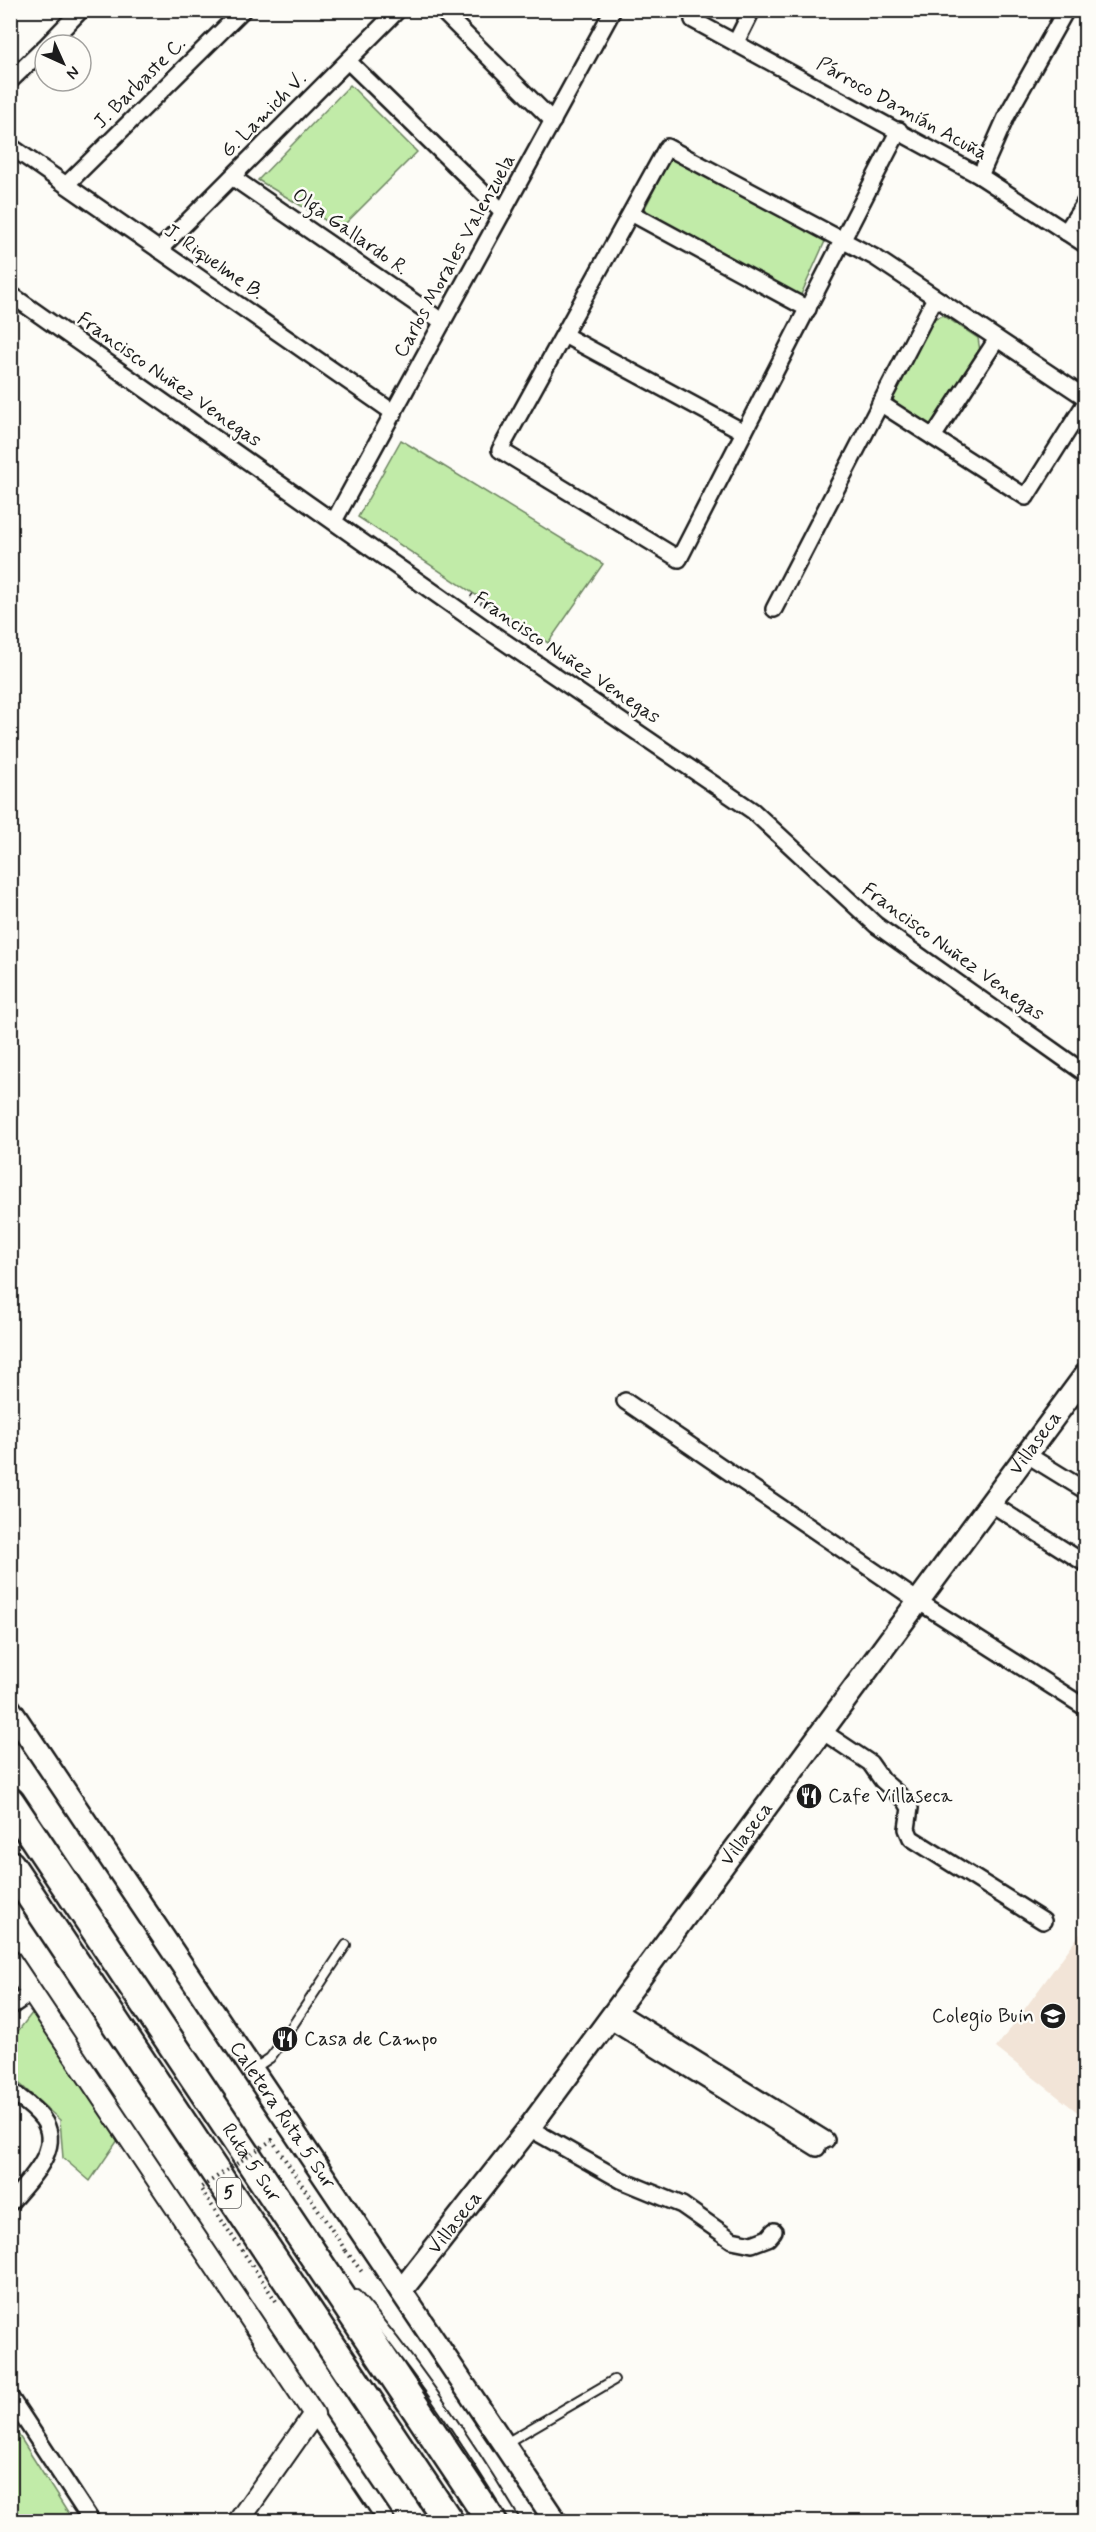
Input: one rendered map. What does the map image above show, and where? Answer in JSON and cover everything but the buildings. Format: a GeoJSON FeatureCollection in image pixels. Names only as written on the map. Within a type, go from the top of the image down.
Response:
{"type":"FeatureCollection","features":[{"type":"Feature","properties":{"kind":"highway","name":"Ruta 5 Sur"},"geometry":{"type":"LineString","coordinates":[[10,1802],[492,2522]]}},
{"type":"Feature","properties":{"kind":"highway","name":"Ruta 5 Sur"},"geometry":{"type":"LineString","coordinates":[[10,1865],[449,2522]]}},
{"type":"Feature","properties":{"kind":"main road","name":"Villaseca"},"geometry":{"type":"LineString","coordinates":[[402,2291],[529,2128],[1086,1374]]}},
{"type":"Feature","properties":{"kind":"main road","name":"Caletera Ruta 5 Sur"},"geometry":{"type":"LineString","coordinates":[[10,1709],[254,2069],[556,2522]]}},
{"type":"Feature","properties":{"kind":"street"},"geometry":{"type":"LineString","coordinates":[[59,33],[81,10]]}},
{"type":"Feature","properties":{"kind":"street","name":"J. Barbaste C."},"geometry":{"type":"LineString","coordinates":[[66,185],[243,10]]}},
{"type":"Feature","properties":{"kind":"street","name":"G. Lamich V."},"geometry":{"type":"LineString","coordinates":[[159,250],[398,10]]}},
{"type":"Feature","properties":{"kind":"street"},"geometry":{"type":"LineString","coordinates":[[441,10],[553,121]]}},
{"type":"Feature","properties":{"kind":"street","name":"Carlos Morales Valenzuela"},"geometry":{"type":"LineString","coordinates":[[334,522],[613,10]]}},
{"type":"Feature","properties":{"kind":"street"},"geometry":{"type":"LineString","coordinates":[[736,42],[752,10]]}},
{"type":"Feature","properties":{"kind":"street"},"geometry":{"type":"LineString","coordinates":[[922,10],[929,10]]}},
{"type":"Feature","properties":{"kind":"street"},"geometry":{"type":"LineString","coordinates":[[980,176],[1007,115],[1066,10]]}},
{"type":"Feature","properties":{"kind":"street","name":"Párroco Damián Acuña"},"geometry":{"type":"LineString","coordinates":[[693,20],[980,176],[1086,245]]}},
{"type":"Feature","properties":{"kind":"street"},"geometry":{"type":"LineString","coordinates":[[10,81],[33,59]]}},
{"type":"Feature","properties":{"kind":"street"},"geometry":{"type":"LineString","coordinates":[[348,61],[503,212]]}},
{"type":"Feature","properties":{"kind":"street"},"geometry":{"type":"LineString","coordinates":[[880,403],[1026,497],[1086,400],[876,258],[844,240],[667,147],[500,450],[679,559],[844,240],[899,130]]}},
{"type":"Feature","properties":{"kind":"street","name":"J. Riquelme B."},"geometry":{"type":"LineString","coordinates":[[10,146],[394,413]]}},
{"type":"Feature","properties":{"kind":"street","name":"Olga Gallardo R."},"geometry":{"type":"LineString","coordinates":[[232,177],[443,322]]}},
{"type":"Feature","properties":{"kind":"street"},"geometry":{"type":"LineString","coordinates":[[1066,232],[1086,201]]}},
{"type":"Feature","properties":{"kind":"street"},"geometry":{"type":"LineString","coordinates":[[631,213],[808,309]]}},
{"type":"Feature","properties":{"kind":"street","name":"Francisco Nuñez Venegas"},"geometry":{"type":"LineString","coordinates":[[10,294],[503,640],[753,811],[876,925],[1086,1074]]}},
{"type":"Feature","properties":{"kind":"street"},"geometry":{"type":"LineString","coordinates":[[774,609],[935,298]]}},
{"type":"Feature","properties":{"kind":"street"},"geometry":{"type":"LineString","coordinates":[[564,335],[744,432]]}},
{"type":"Feature","properties":{"kind":"street"},"geometry":{"type":"LineString","coordinates":[[933,437],[997,339]]}},
{"type":"Feature","properties":{"kind":"street"},"geometry":{"type":"LineString","coordinates":[[625,1401],[918,1601],[1086,1707]]}},
{"type":"Feature","properties":{"kind":"street"},"geometry":{"type":"LineString","coordinates":[[1026,1454],[1086,1491]]}},
{"type":"Feature","properties":{"kind":"street"},"geometry":{"type":"LineString","coordinates":[[990,1503],[1086,1564]]}},
{"type":"Feature","properties":{"kind":"street"},"geometry":{"type":"LineString","coordinates":[[822,1731],[870,1763],[882,1780],[905,1800],[910,1808],[907,1829],[911,1838],[1043,1921]]}},
{"type":"Feature","properties":{"kind":"street"},"geometry":{"type":"LineString","coordinates":[[10,1960],[387,2522]]}},
{"type":"Feature","properties":{"kind":"street"},"geometry":{"type":"LineString","coordinates":[[10,2007],[32,1992]]}},
{"type":"Feature","properties":{"kind":"street"},"geometry":{"type":"LineString","coordinates":[[612,2015],[821,2144]]}},
{"type":"Feature","properties":{"kind":"street"},"geometry":{"type":"LineString","coordinates":[[10,2090],[42,2117],[50,2141],[45,2158],[10,2203]]}},
{"type":"Feature","properties":{"kind":"street"},"geometry":{"type":"LineString","coordinates":[[529,2128],[621,2180],[682,2205],[732,2240],[752,2244],[760,2242],[774,2232]]}},
{"type":"Feature","properties":{"kind":"street"},"geometry":{"type":"LineString","coordinates":[[10,2397],[92,2522]]}},
{"type":"Feature","properties":{"kind":"street"},"geometry":{"type":"LineString","coordinates":[[238,2522],[314,2415]]}},
{"type":"Feature","properties":{"kind":"lane"},"geometry":{"type":"LineString","coordinates":[[254,2069],[270,2058],[279,2046],[346,1945]]}},
{"type":"Feature","properties":{"kind":"lane"},"geometry":{"type":"LineString","coordinates":[[305,2241],[335,2272]]}},
{"type":"Feature","properties":{"kind":"lane"},"geometry":{"type":"LineString","coordinates":[[349,2288],[399,2347],[434,2394],[516,2522]]}},
{"type":"Feature","properties":{"kind":"lane"},"geometry":{"type":"LineString","coordinates":[[505,2444],[614,2380]]}},
{"type":"Feature","properties":{"kind":"path"},"geometry":{"type":"LineString","coordinates":[[282,2310],[200,2188],[272,2140],[346,2251]]}},
{"type":"Feature","properties":{"kind":"shaded area","name":"Colegio Buin"},"geometry":{"type":"Polygon","coordinates":[[[1085,1927],[1085,2118],[996,2048],[1085,1927]]]}},
{"type":"Feature","properties":{"kind":"green space"},"geometry":{"type":"Polygon","coordinates":[[[350,85],[417,152],[340,229],[258,180],[350,85]]]}},
{"type":"Feature","properties":{"kind":"green space"},"geometry":{"type":"Polygon","coordinates":[[[671,156],[826,239],[800,297],[642,214],[671,156]]]}},
{"type":"Feature","properties":{"kind":"green space"},"geometry":{"type":"Polygon","coordinates":[[[943,315],[978,338],[980,351],[934,423],[928,425],[895,403],[892,396],[933,319],[943,315]]]}},
{"type":"Feature","properties":{"kind":"green space"},"geometry":{"type":"Polygon","coordinates":[[[401,440],[603,564],[548,643],[358,517],[401,440]]]}},
{"type":"Feature","properties":{"kind":"green space"},"geometry":{"type":"Polygon","coordinates":[[[36,2008],[118,2140],[90,2181],[63,2158],[60,2120],[11,2076],[11,2040],[36,2008]]]}},
{"type":"Feature","properties":{"kind":"green space"},"geometry":{"type":"Polygon","coordinates":[[[11,2423],[73,2521],[11,2521],[11,2423]]]}},
{"type":"Feature","properties":{"kind":"place","name":"Cafe Villaseca"},"geometry":{"type":"Point","coordinates":[809,1796]}},
{"type":"Feature","properties":{"kind":"place","name":"Colegio Buin"},"geometry":{"type":"Point","coordinates":[1053,2016]}},
{"type":"Feature","properties":{"kind":"place","name":"Casa de Campo"},"geometry":{"type":"Point","coordinates":[285,2039]}}]}
